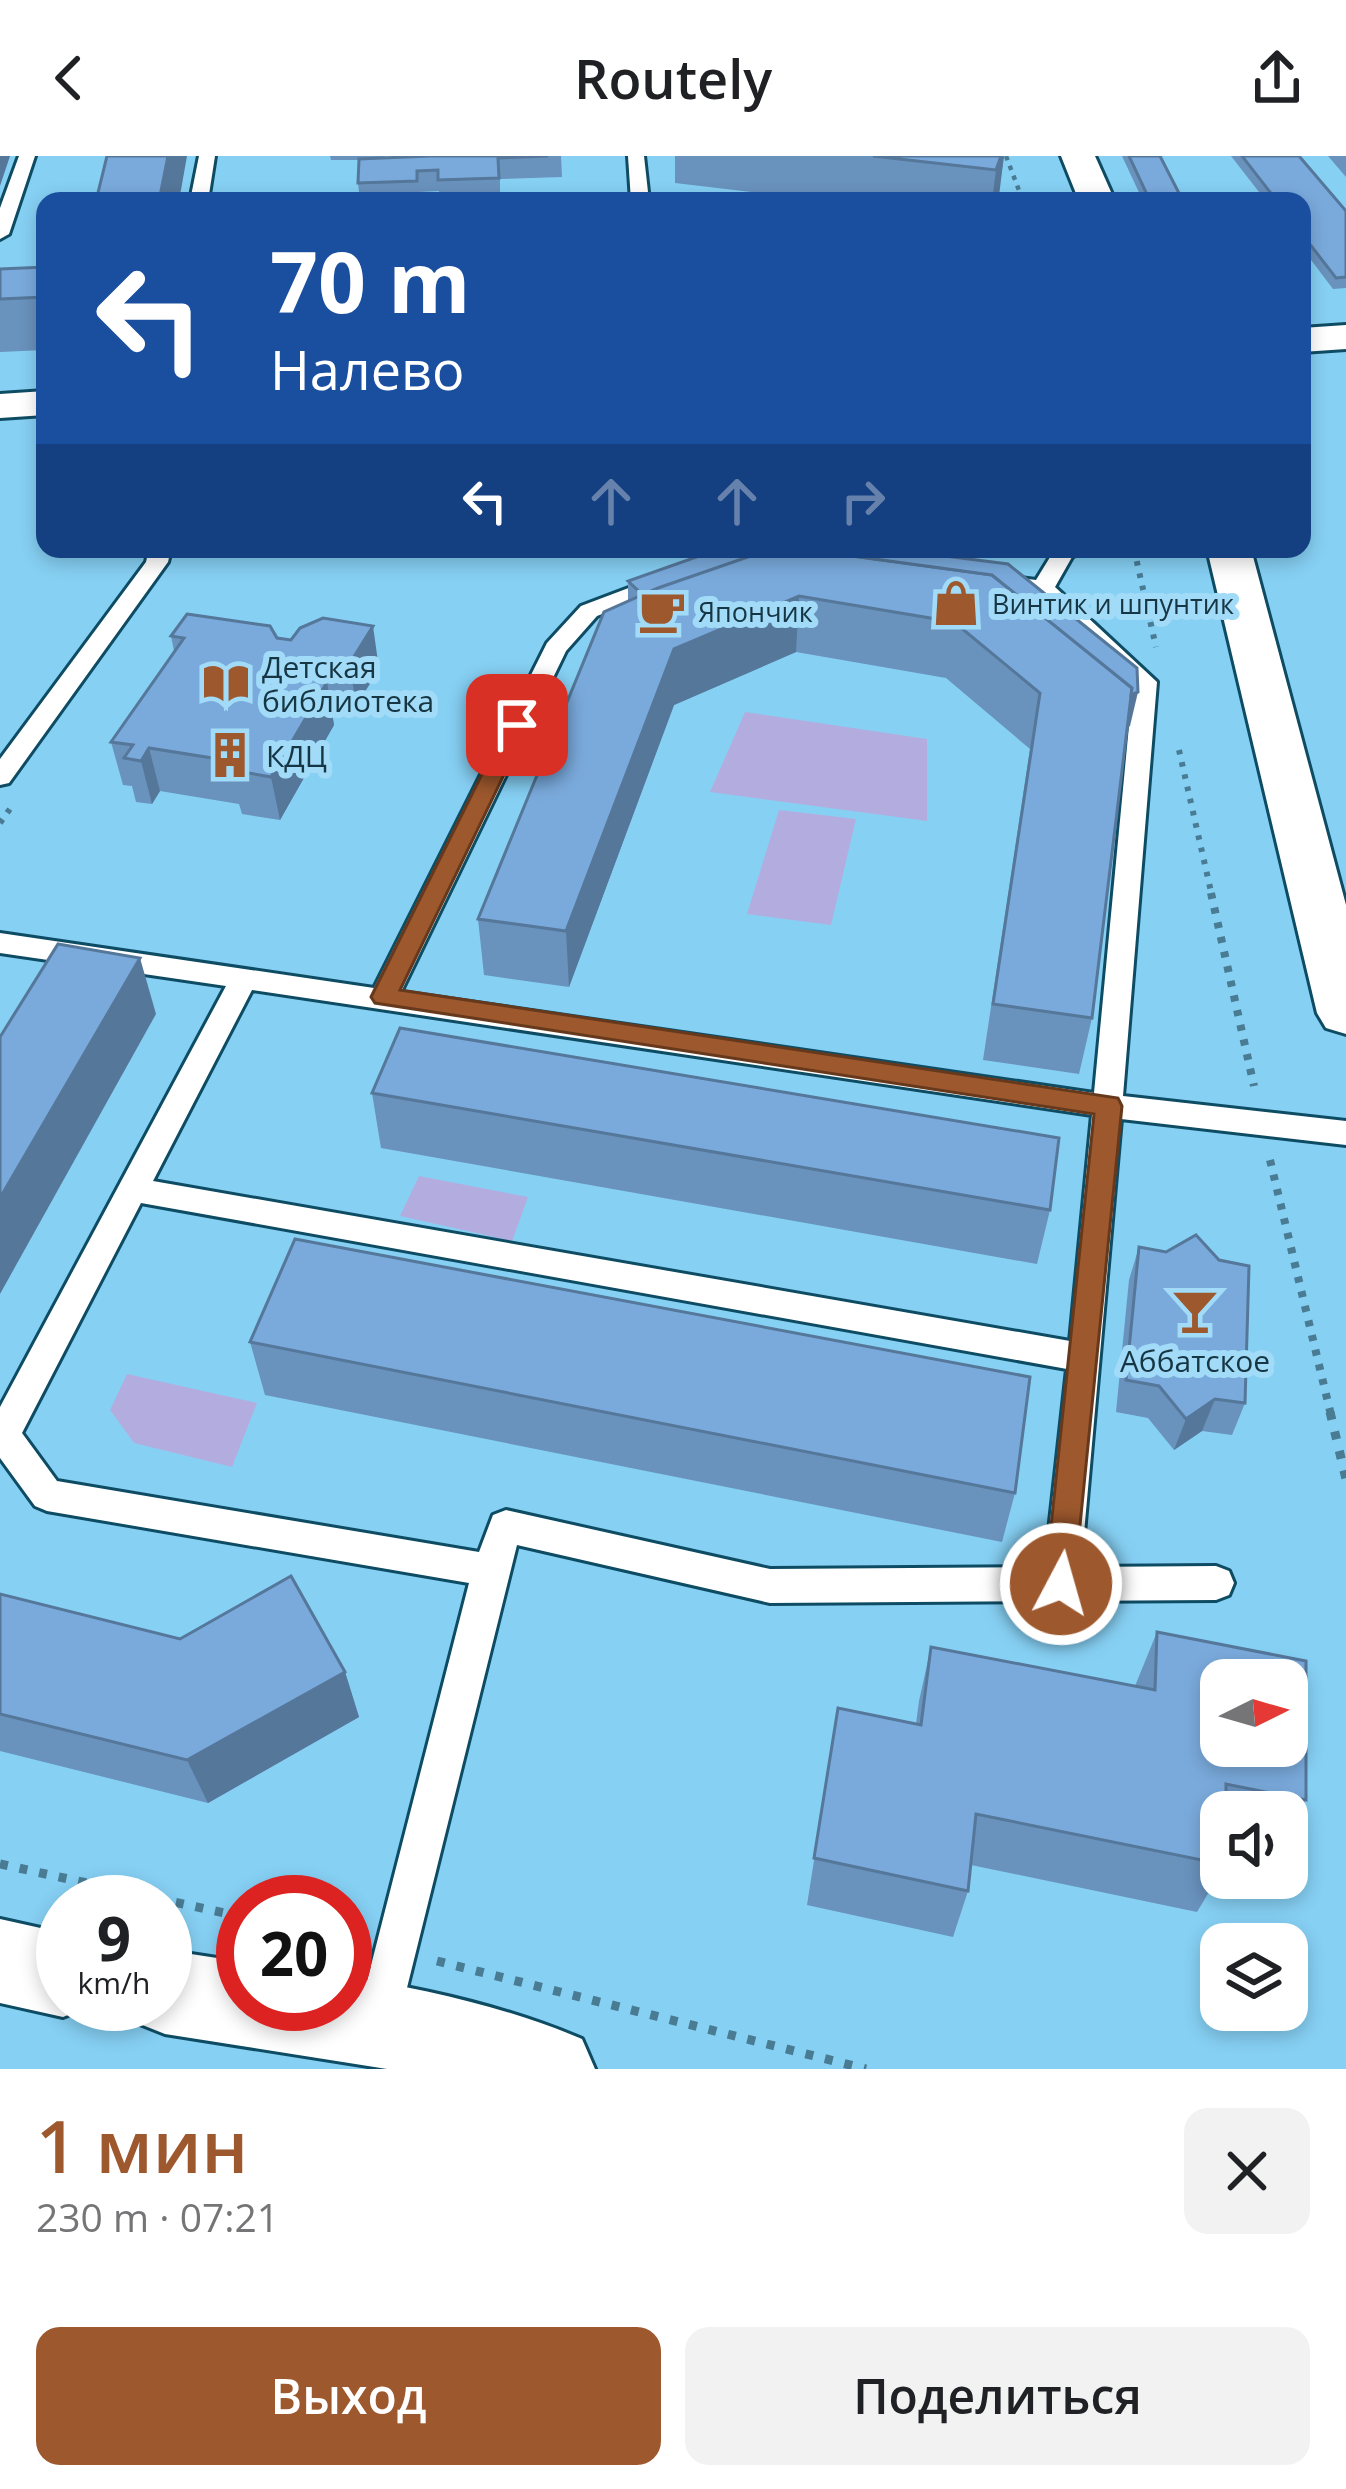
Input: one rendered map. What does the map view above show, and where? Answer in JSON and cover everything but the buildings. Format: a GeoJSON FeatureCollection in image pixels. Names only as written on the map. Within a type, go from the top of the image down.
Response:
{"type":"FeatureCollection","features":[{"type":"Feature","properties":{"kind":"street"},"geometry":{"type":"LineString","coordinates":[[1078,156],[1093,192]]}},
{"type":"Feature","properties":{"kind":"street"},"geometry":{"type":"LineString","coordinates":[[1311,339],[1346,337]]}},
{"type":"Feature","properties":{"kind":"street"},"geometry":{"type":"LineString","coordinates":[[0,406],[36,404]]}},
{"type":"Feature","properties":{"kind":"street"},"geometry":{"type":"LineString","coordinates":[[1231,558],[1346,1013]]}},
{"type":"Feature","properties":{"kind":"street"},"geometry":{"type":"LineString","coordinates":[[0,1961],[36,1969]]}},
{"type":"Feature","properties":{"kind":"street"},"geometry":{"type":"LineString","coordinates":[[192,1991],[386,1987],[552,2069]]}},
{"type":"Feature","properties":{"kind":"lane"},"geometry":{"type":"LineString","coordinates":[[0,234],[27,156]]}},
{"type":"Feature","properties":{"kind":"lane"},"geometry":{"type":"LineString","coordinates":[[201,192],[207,156]]}},
{"type":"Feature","properties":{"kind":"lane"},"geometry":{"type":"LineString","coordinates":[[637,156],[639,192]]}},
{"type":"Feature","properties":{"kind":"lane"},"geometry":{"type":"LineString","coordinates":[[0,777],[158,558]]}},
{"type":"Feature","properties":{"kind":"lane"},"geometry":{"type":"LineString","coordinates":[[1043,588],[1060,558]]}},
{"type":"Feature","properties":{"kind":"lane"},"geometry":{"type":"LineString","coordinates":[[384,997],[555,648],[590,610],[698,568]]}},
{"type":"Feature","properties":{"kind":"lane"},"geometry":{"type":"LineString","coordinates":[[976,579],[1043,588],[1145,682],[1061,1584]]}},
{"type":"Feature","properties":{"kind":"lane"},"geometry":{"type":"LineString","coordinates":[[0,943],[1109,1106],[1346,1133]]}},
{"type":"Feature","properties":{"kind":"lane"},"geometry":{"type":"LineString","coordinates":[[244,978],[3,1435],[47,1495],[490,1570]]}},
{"type":"Feature","properties":{"kind":"lane"},"geometry":{"type":"LineString","coordinates":[[134,1190],[1085,1358]]}},
{"type":"Feature","properties":{"kind":"lane"},"geometry":{"type":"LineString","coordinates":[[386,1987],[490,1570],[506,1526],[770,1586],[1216,1583]]}},
{"type":"Feature","properties":{"kind":"path"},"geometry":{"type":"LineString","coordinates":[[1006,156],[1020,192]]}},
{"type":"Feature","properties":{"kind":"path"},"geometry":{"type":"LineString","coordinates":[[1137,558],[1160,664]]}},
{"type":"Feature","properties":{"kind":"path"},"geometry":{"type":"LineString","coordinates":[[1175,733],[1346,1479]]}},
{"type":"Feature","properties":{"kind":"path"},"geometry":{"type":"LineString","coordinates":[[0,1864],[216,1911]]}},
{"type":"Feature","properties":{"kind":"path"},"geometry":{"type":"LineString","coordinates":[[386,1987],[866,2069]]}},
{"type":"Feature","properties":{"kind":"shaded area"},"geometry":{"type":"Polygon","coordinates":[[[745,712],[927,739],[927,821],[710,792],[745,712]]]}},
{"type":"Feature","properties":{"kind":"shaded area"},"geometry":{"type":"Polygon","coordinates":[[[779,810],[856,819],[831,925],[747,914],[779,810]]]}},
{"type":"Feature","properties":{"kind":"shaded area"},"geometry":{"type":"Polygon","coordinates":[[[419,1176],[528,1197],[512,1241],[400,1216],[419,1176]]]}},
{"type":"Feature","properties":{"kind":"shaded area"},"geometry":{"type":"Polygon","coordinates":[[[127,1374],[257,1403],[232,1467],[134,1443],[110,1410],[127,1374]]]}},
{"type":"Feature","properties":{"kind":"place","name":"Винтик и шпунтик"},"geometry":{"type":"Point","coordinates":[956,603]}},
{"type":"Feature","properties":{"kind":"place","name":"Япончик"},"geometry":{"type":"Point","coordinates":[662,611]}},
{"type":"Feature","properties":{"kind":"place","name":"Детская библиотека"},"geometry":{"type":"Point","coordinates":[226,683]}},
{"type":"Feature","properties":{"kind":"place","name":"КДЦ"},"geometry":{"type":"Point","coordinates":[230,755]}},
{"type":"Feature","properties":{"kind":"place","name":"Аббатское"},"geometry":{"type":"Point","coordinates":[1195,1311]}},
{"type":"Feature","properties":{"kind":"route"},"geometry":{"type":"LineString","coordinates":[[517,725],[384,997],[1109,1106],[1061,1584]]}}]}
